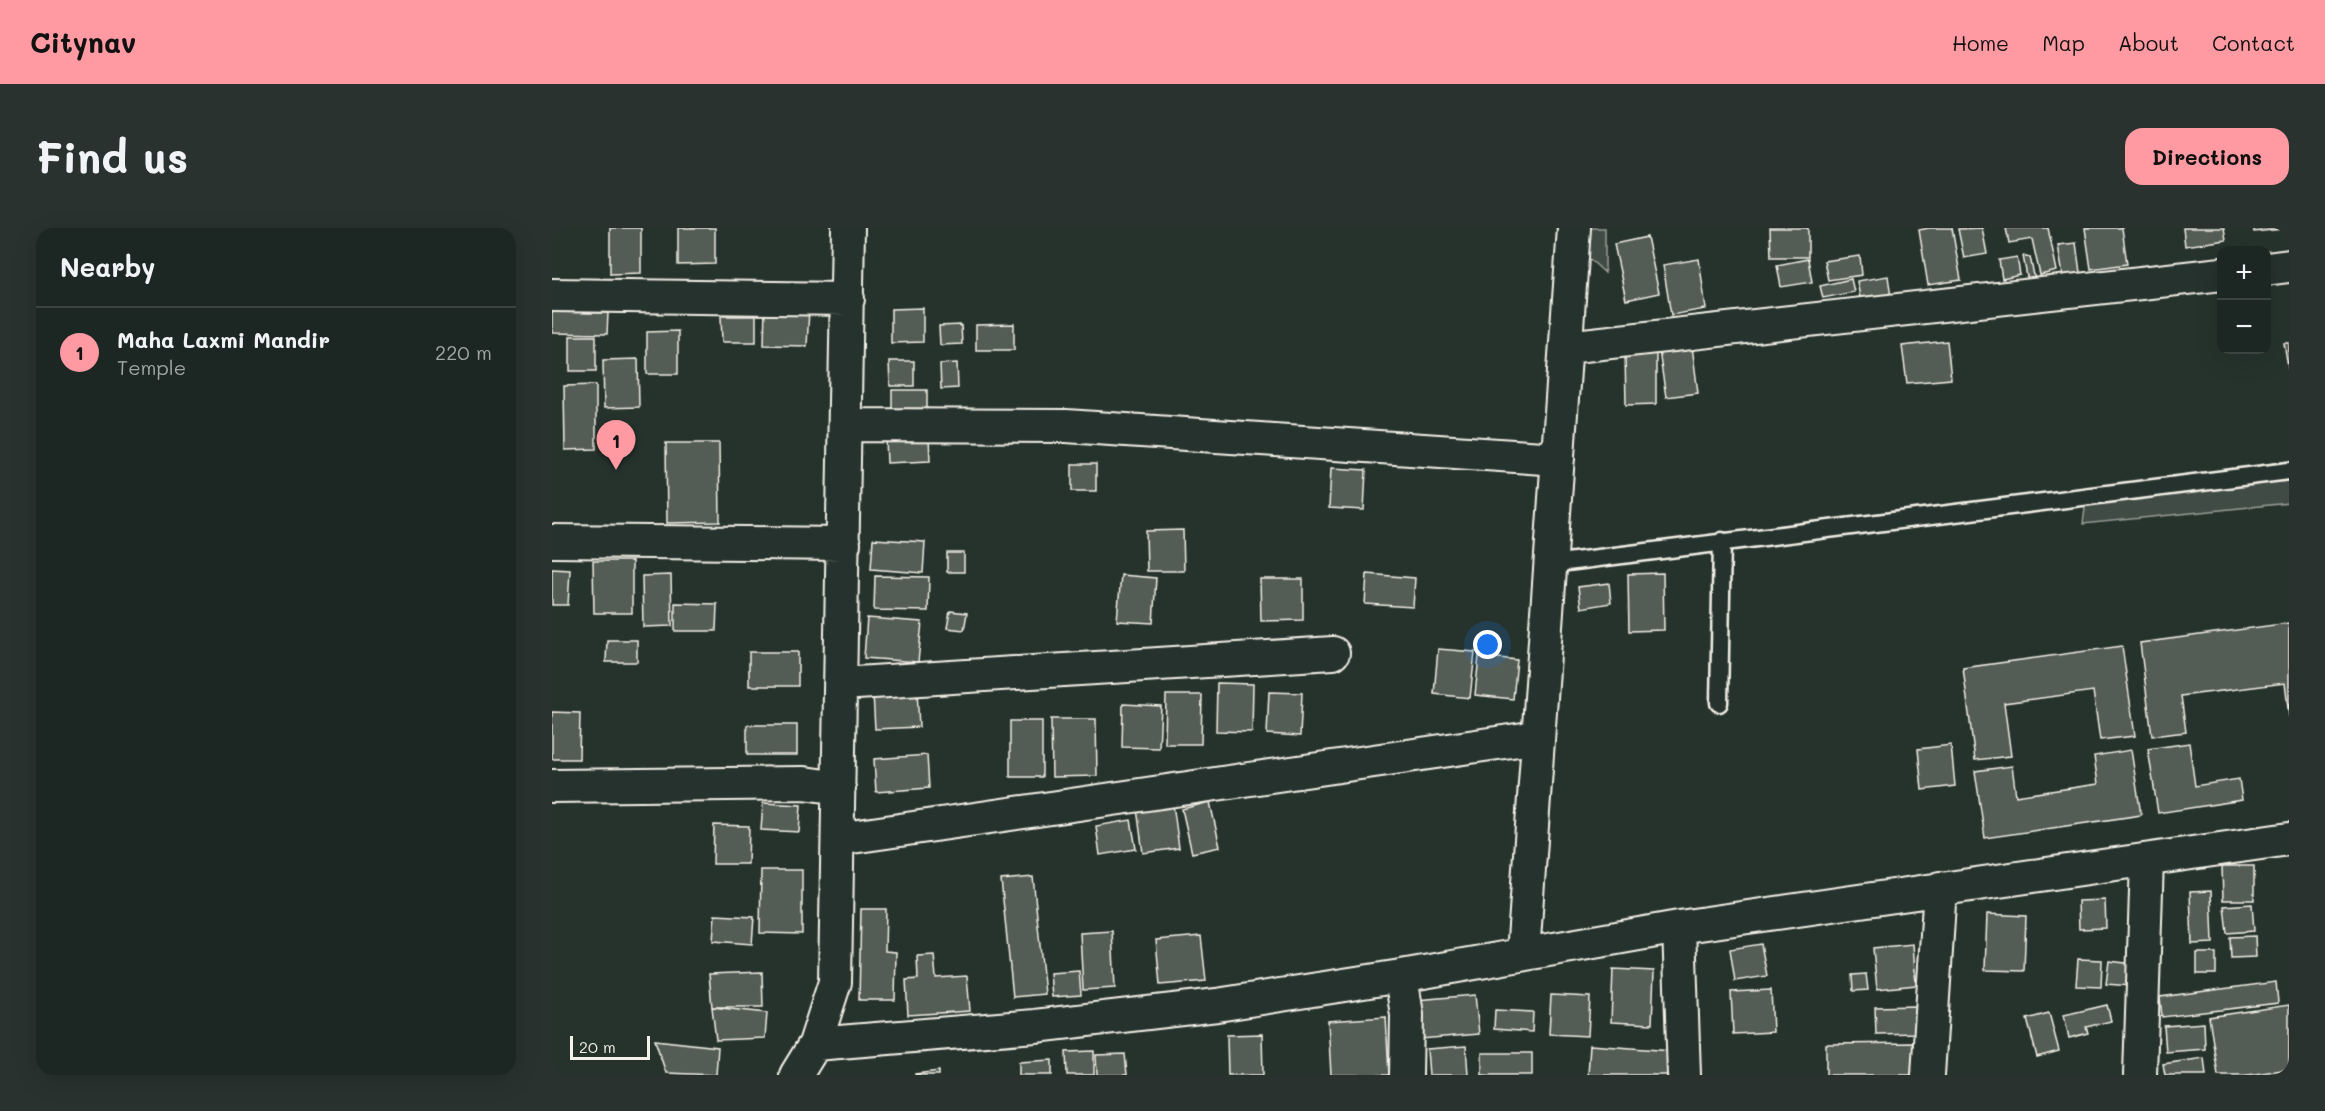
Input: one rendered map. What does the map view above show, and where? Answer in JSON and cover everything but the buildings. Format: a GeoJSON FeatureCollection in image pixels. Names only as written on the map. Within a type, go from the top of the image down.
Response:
{"type":"FeatureCollection","features":[{"type":"Feature","properties":{"kind":"street"},"geometry":{"type":"LineString","coordinates":[[796,1075],[815,1044],[835,982],[848,228]]}},
{"type":"Feature","properties":{"kind":"street"},"geometry":{"type":"LineString","coordinates":[[1523,954],[1574,228]]}},
{"type":"Feature","properties":{"kind":"street"},"geometry":{"type":"LineString","coordinates":[[2271,268],[2289,266]]}},
{"type":"Feature","properties":{"kind":"street"},"geometry":{"type":"LineString","coordinates":[[1566,347],[2217,275]]}},
{"type":"Feature","properties":{"kind":"street"},"geometry":{"type":"LineString","coordinates":[[552,296],[848,299]]}},
{"type":"Feature","properties":{"kind":"street"},"geometry":{"type":"LineString","coordinates":[[846,425],[1066,426],[1558,459]]}},
{"type":"Feature","properties":{"kind":"street"},"geometry":{"type":"LineString","coordinates":[[552,541],[844,544]]}},
{"type":"Feature","properties":{"kind":"street"},"geometry":{"type":"LineString","coordinates":[[841,684],[1333,653]]}},
{"type":"Feature","properties":{"kind":"street"},"geometry":{"type":"LineString","coordinates":[[838,839],[1538,737]]}},
{"type":"Feature","properties":{"kind":"street"},"geometry":{"type":"LineString","coordinates":[[552,786],[804,783],[839,788]]}},
{"type":"Feature","properties":{"kind":"street"},"geometry":{"type":"LineString","coordinates":[[815,1044],[1035,1026],[1194,1008],[1401,976],[1679,927],[2289,839]]}},
{"type":"Feature","properties":{"kind":"street"},"geometry":{"type":"LineString","coordinates":[[2140,1075],[2147,860]]}},
{"type":"Feature","properties":{"kind":"street"},"geometry":{"type":"LineString","coordinates":[[1928,1075],[1940,888]]}},
{"type":"Feature","properties":{"kind":"street"},"geometry":{"type":"LineString","coordinates":[[1679,927],[1684,1075]]}},
{"type":"Feature","properties":{"kind":"street"},"geometry":{"type":"LineString","coordinates":[[1401,976],[1407,1015],[1406,1075]]}},
{"type":"Feature","properties":{"kind":"lane"},"geometry":{"type":"LineString","coordinates":[[1551,564],[2289,471]]}},
{"type":"Feature","properties":{"kind":"lane"},"geometry":{"type":"LineString","coordinates":[[1719,703],[1722,541]]}},
{"type":"Feature","properties":{"kind":"shaded area"},"geometry":{"type":"Polygon","coordinates":[[[1556,228],[1605,228],[1605,273],[1556,228]]]}},
{"type":"Feature","properties":{"kind":"shaded area"},"geometry":{"type":"Polygon","coordinates":[[[2289,461],[2289,503],[2083,524],[2087,493],[2289,461]]]}},
{"type":"Feature","properties":{"kind":"place","name":"Maha Laxmi Mandir"},"geometry":{"type":"Point","coordinates":[616,470]}}]}
